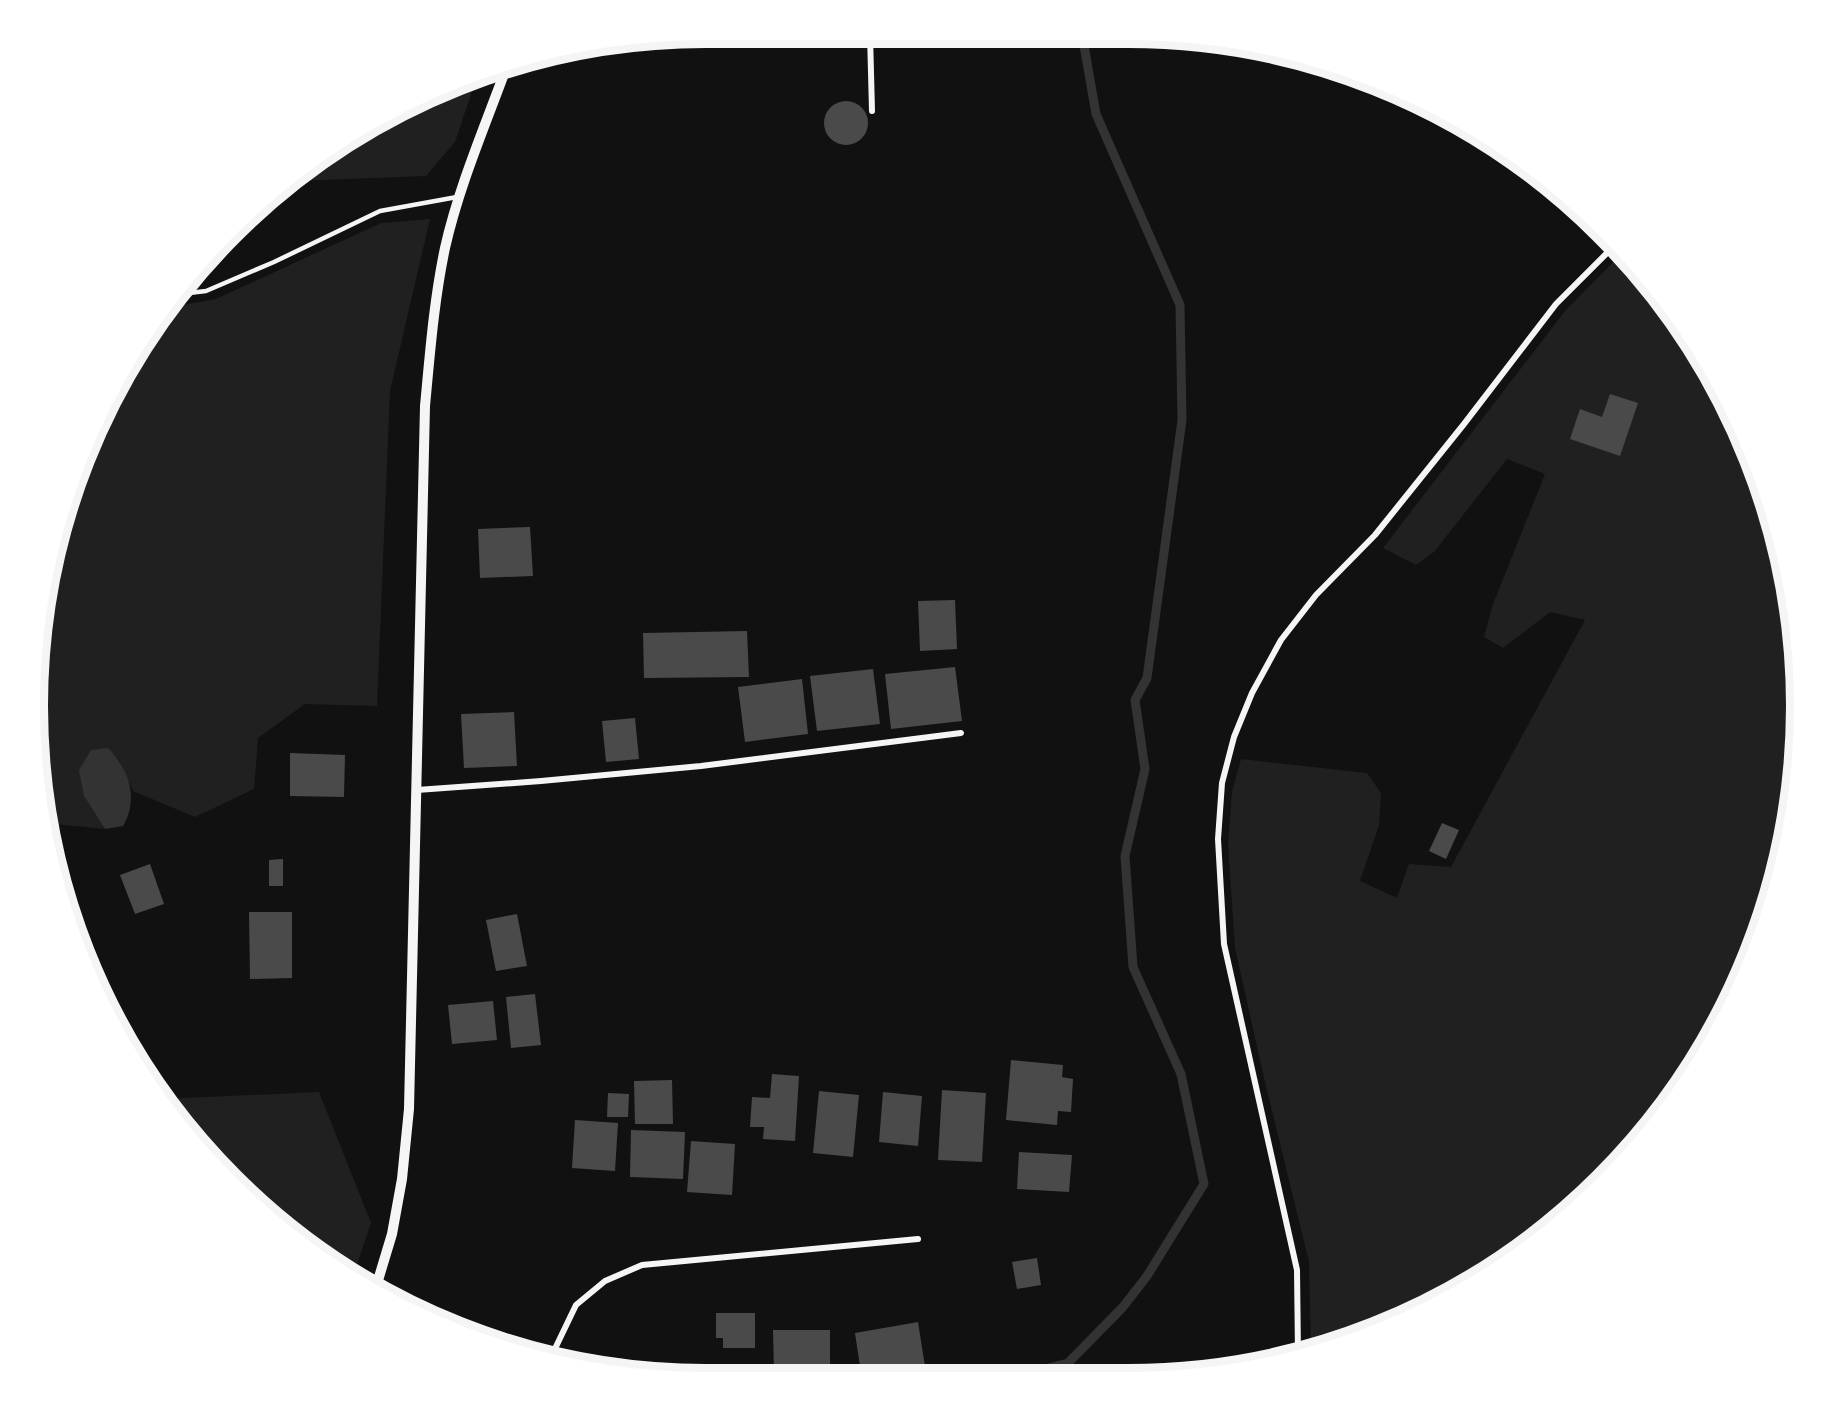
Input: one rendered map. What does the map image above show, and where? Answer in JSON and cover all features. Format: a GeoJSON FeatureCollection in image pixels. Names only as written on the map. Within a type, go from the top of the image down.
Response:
{"type":"FeatureCollection","features":[{"type":"Feature","properties":{"kind":"street"},"geometry":{"type":"LineString","coordinates":[[870,44],[872,111]]}},
{"type":"Feature","properties":{"kind":"street"},"geometry":{"type":"LineString","coordinates":[[378,1281],[392,1234],[402,1179],[409,1110],[425,406],[434,315],[446,247],[460,197],[504,76]]}},
{"type":"Feature","properties":{"kind":"street"},"geometry":{"type":"LineString","coordinates":[[1298,1346],[1297,1270],[1224,944],[1218,839],[1222,783],[1234,737],[1252,693],[1281,640],[1316,595],[1375,536],[1556,304],[1609,252]]}},
{"type":"Feature","properties":{"kind":"street"},"geometry":{"type":"LineString","coordinates":[[417,790],[689,767],[961,732]]}},
{"type":"Feature","properties":{"kind":"street"},"geometry":{"type":"LineString","coordinates":[[554,1350],[576,1305],[605,1281],[642,1264],[918,1239]]}},
{"type":"Feature","properties":{"kind":"lane"},"geometry":{"type":"LineString","coordinates":[[188,293],[206,291],[380,212],[460,197]]}},
{"type":"Feature","properties":{"kind":"shaded area"},"geometry":{"type":"Polygon","coordinates":[[[474,86],[455,142],[426,176],[302,181],[375,132],[413,112],[474,86]]]}},
{"type":"Feature","properties":{"kind":"shaded area"},"geometry":{"type":"Polygon","coordinates":[[[430,219],[390,391],[377,706],[305,704],[258,738],[254,789],[195,817],[133,791],[118,758],[84,796],[105,829],[54,824],[45,749],[44,706],[49,620],[56,577],[66,535],[94,452],[132,375],[178,306],[216,299],[381,223],[430,219]]]}},
{"type":"Feature","properties":{"kind":"shaded area"},"geometry":{"type":"Polygon","coordinates":[[[1616,259],[1654,303],[1702,375],[1740,452],[1755,493],[1778,577],[1789,663],[1789,749],[1785,792],[1768,877],[1740,960],[1702,1037],[1654,1109],[1596,1174],[1531,1232],[1459,1280],[1382,1318],[1311,1342],[1309,1262],[1235,948],[1228,845],[1232,791],[1241,759],[1367,773],[1381,793],[1379,825],[1360,881],[1397,898],[1409,864],[1451,867],[1585,620],[1550,612],[1503,648],[1484,637],[1493,604],[1545,474],[1507,459],[1434,552],[1416,565],[1383,548],[1565,311],[1616,259]]]}},
{"type":"Feature","properties":{"kind":"shaded area"},"geometry":{"type":"Polygon","coordinates":[[[108,748],[126,775],[131,795],[128,816],[123,826],[105,829],[84,796],[79,770],[91,750],[108,748]]]}},
{"type":"Feature","properties":{"kind":"shaded area"},"geometry":{"type":"Polygon","coordinates":[[[319,1092],[371,1223],[356,1268],[303,1232],[269,1204],[208,1143],[173,1099],[319,1092]]]}},
{"type":"Feature","properties":{"kind":"building"},"geometry":{"type":"Polygon","coordinates":[[[846,101],[862,107],[868,123],[862,139],[846,145],[830,139],[824,123],[830,107],[846,101]]]}},
{"type":"Feature","properties":{"kind":"building"},"geometry":{"type":"Polygon","coordinates":[[[1610,394],[1638,403],[1620,456],[1570,439],[1580,409],[1602,417],[1610,394]]]}},
{"type":"Feature","properties":{"kind":"building"},"geometry":{"type":"Polygon","coordinates":[[[530,527],[533,576],[480,578],[478,529],[530,527]]]}},
{"type":"Feature","properties":{"kind":"building"},"geometry":{"type":"Polygon","coordinates":[[[955,600],[957,649],[920,651],[918,601],[955,600]]]}},
{"type":"Feature","properties":{"kind":"building"},"geometry":{"type":"Polygon","coordinates":[[[747,631],[749,677],[644,678],[643,633],[747,631]]]}},
{"type":"Feature","properties":{"kind":"building"},"geometry":{"type":"Polygon","coordinates":[[[955,667],[962,721],[891,729],[885,674],[955,667]]]}},
{"type":"Feature","properties":{"kind":"building"},"geometry":{"type":"Polygon","coordinates":[[[873,669],[880,724],[817,731],[810,676],[873,669]]]}},
{"type":"Feature","properties":{"kind":"building"},"geometry":{"type":"Polygon","coordinates":[[[802,679],[808,734],[745,742],[738,687],[802,679]]]}},
{"type":"Feature","properties":{"kind":"building"},"geometry":{"type":"Polygon","coordinates":[[[514,712],[517,766],[464,768],[461,714],[514,712]]]}},
{"type":"Feature","properties":{"kind":"building"},"geometry":{"type":"Polygon","coordinates":[[[635,718],[639,759],[606,762],[602,721],[635,718]]]}},
{"type":"Feature","properties":{"kind":"building"},"geometry":{"type":"Polygon","coordinates":[[[290,753],[345,755],[344,797],[290,796],[290,753]]]}},
{"type":"Feature","properties":{"kind":"building"},"geometry":{"type":"Polygon","coordinates":[[[1442,823],[1459,830],[1446,859],[1429,851],[1442,823]]]}},
{"type":"Feature","properties":{"kind":"building"},"geometry":{"type":"Polygon","coordinates":[[[283,859],[283,886],[269,886],[269,860],[283,859]]]}},
{"type":"Feature","properties":{"kind":"building"},"geometry":{"type":"Polygon","coordinates":[[[150,864],[164,904],[135,914],[120,875],[150,864]]]}},
{"type":"Feature","properties":{"kind":"building"},"geometry":{"type":"Polygon","coordinates":[[[249,912],[292,912],[292,978],[250,979],[249,912]]]}},
{"type":"Feature","properties":{"kind":"building"},"geometry":{"type":"Polygon","coordinates":[[[517,914],[527,966],[496,971],[486,920],[517,914]]]}},
{"type":"Feature","properties":{"kind":"building"},"geometry":{"type":"Polygon","coordinates":[[[535,994],[541,1045],[511,1048],[506,997],[535,994]]]}},
{"type":"Feature","properties":{"kind":"building"},"geometry":{"type":"Polygon","coordinates":[[[493,1001],[497,1040],[452,1044],[448,1005],[493,1001]]]}},
{"type":"Feature","properties":{"kind":"building"},"geometry":{"type":"Polygon","coordinates":[[[1011,1060],[1063,1065],[1062,1077],[1073,1079],[1071,1112],[1058,1111],[1057,1125],[1006,1120],[1011,1060]]]}},
{"type":"Feature","properties":{"kind":"building"},"geometry":{"type":"Polygon","coordinates":[[[772,1074],[799,1076],[795,1141],[763,1139],[764,1127],[750,1127],[752,1097],[770,1098],[772,1074]]]}},
{"type":"Feature","properties":{"kind":"building"},"geometry":{"type":"Polygon","coordinates":[[[672,1080],[673,1124],[635,1124],[634,1081],[672,1080]]]}},
{"type":"Feature","properties":{"kind":"building"},"geometry":{"type":"Polygon","coordinates":[[[942,1090],[986,1093],[982,1162],[938,1160],[942,1090]]]}},
{"type":"Feature","properties":{"kind":"building"},"geometry":{"type":"Polygon","coordinates":[[[819,1091],[859,1095],[853,1157],[813,1153],[819,1091]]]}},
{"type":"Feature","properties":{"kind":"building"},"geometry":{"type":"Polygon","coordinates":[[[883,1092],[922,1096],[918,1146],[879,1142],[883,1092]]]}},
{"type":"Feature","properties":{"kind":"building"},"geometry":{"type":"Polygon","coordinates":[[[608,1093],[629,1094],[628,1117],[607,1117],[608,1093]]]}},
{"type":"Feature","properties":{"kind":"building"},"geometry":{"type":"Polygon","coordinates":[[[575,1120],[618,1123],[615,1171],[572,1168],[575,1120]]]}},
{"type":"Feature","properties":{"kind":"building"},"geometry":{"type":"Polygon","coordinates":[[[631,1130],[685,1132],[683,1179],[630,1177],[631,1130]]]}},
{"type":"Feature","properties":{"kind":"building"},"geometry":{"type":"Polygon","coordinates":[[[691,1141],[735,1144],[732,1195],[687,1192],[691,1141]]]}},
{"type":"Feature","properties":{"kind":"building"},"geometry":{"type":"Polygon","coordinates":[[[1019,1152],[1072,1155],[1069,1192],[1017,1189],[1019,1152]]]}},
{"type":"Feature","properties":{"kind":"building"},"geometry":{"type":"Polygon","coordinates":[[[1037,1258],[1041,1285],[1017,1289],[1012,1262],[1037,1258]]]}},
{"type":"Feature","properties":{"kind":"building"},"geometry":{"type":"Polygon","coordinates":[[[716,1313],[755,1313],[755,1348],[723,1348],[723,1338],[716,1338],[716,1313]]]}},
{"type":"Feature","properties":{"kind":"building"},"geometry":{"type":"Polygon","coordinates":[[[918,1322],[925,1368],[860,1368],[855,1333],[918,1322]]]}},
{"type":"Feature","properties":{"kind":"building"},"geometry":{"type":"Polygon","coordinates":[[[773,1330],[830,1330],[830,1368],[774,1368],[773,1330]]]}},
{"type":"Feature","properties":{"kind":"waterway"},"geometry":{"type":"LineString","coordinates":[[1048,1368],[1068,1363],[1123,1307],[1147,1276],[1204,1184],[1181,1074],[1133,967],[1125,856],[1145,769],[1135,700],[1147,678],[1182,420],[1180,305],[1096,114],[1084,44]]}}]}
